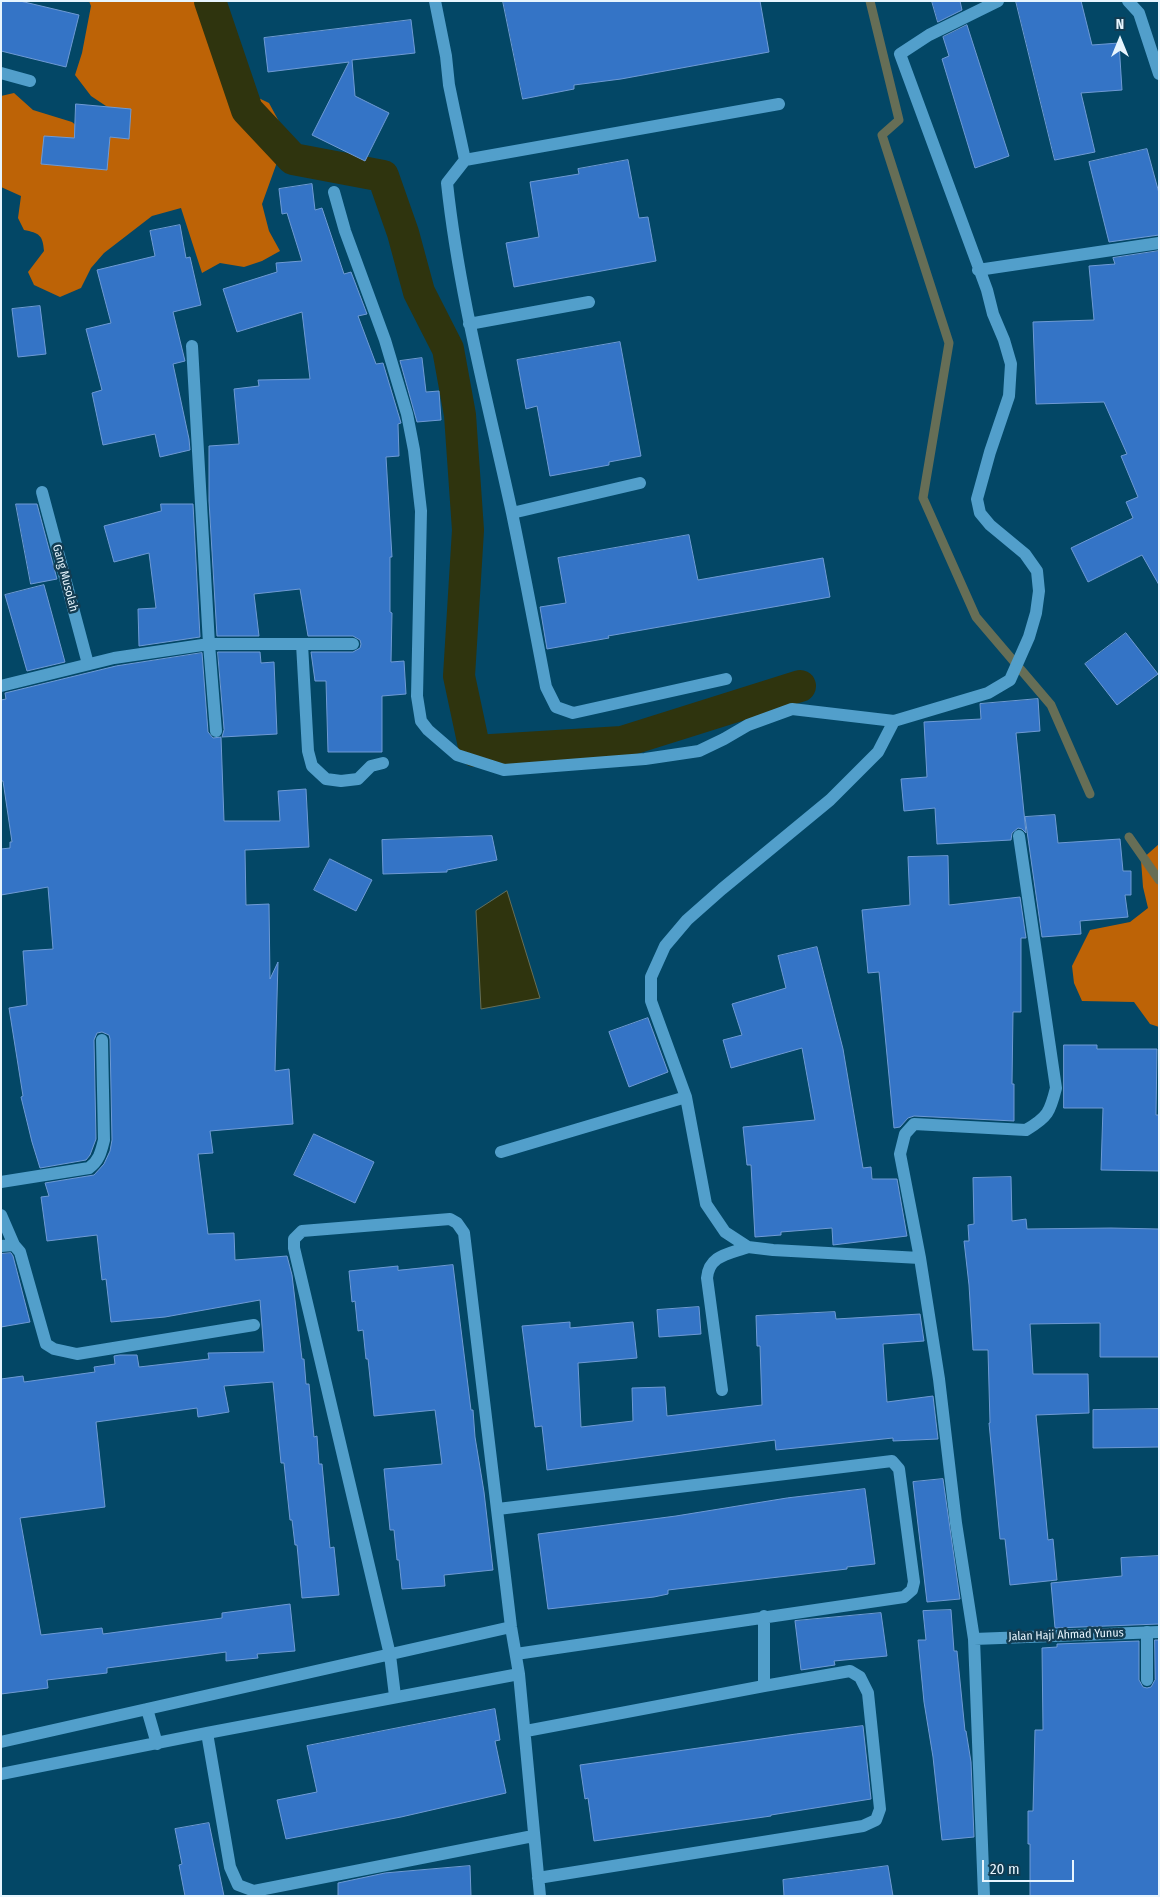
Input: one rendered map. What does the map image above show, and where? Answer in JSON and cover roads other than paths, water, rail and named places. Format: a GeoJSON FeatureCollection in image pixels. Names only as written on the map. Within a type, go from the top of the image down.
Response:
{"type":"FeatureCollection","features":[{"type":"Feature","properties":{"kind":"street"},"geometry":{"type":"LineString","coordinates":[[435,1],[446,56],[449,85],[466,160]]}},
{"type":"Feature","properties":{"kind":"street"},"geometry":{"type":"LineString","coordinates":[[334,192],[345,231],[385,340],[407,414],[414,450],[421,511],[416,682],[418,711],[421,721],[428,730],[457,755],[504,770],[618,762],[699,751],[724,740],[748,725],[792,709],[894,721],[988,693],[1010,680],[1029,637],[1036,612],[1039,591],[1037,571],[1025,554],[990,525],[980,513],[977,499],[990,452],[1009,396],[1011,364],[900,54],[929,36],[998,1]]}},
{"type":"Feature","properties":{"kind":"street"},"geometry":{"type":"LineString","coordinates":[[1128,1],[1139,13],[1159,74]]}},
{"type":"Feature","properties":{"kind":"street"},"geometry":{"type":"LineString","coordinates":[[1,73],[30,81]]}},
{"type":"Feature","properties":{"kind":"street"},"geometry":{"type":"LineString","coordinates":[[726,679],[573,713],[556,707],[546,687],[512,513],[469,324],[451,217],[448,183],[466,160],[780,104]]}},
{"type":"Feature","properties":{"kind":"street"},"geometry":{"type":"LineString","coordinates":[[978,270],[1159,243]]}},
{"type":"Feature","properties":{"kind":"street"},"geometry":{"type":"LineString","coordinates":[[469,324],[589,302]]}},
{"type":"Feature","properties":{"kind":"street"},"geometry":{"type":"LineString","coordinates":[[192,346],[209,644],[216,731]]}},
{"type":"Feature","properties":{"kind":"street"},"geometry":{"type":"LineString","coordinates":[[512,513],[640,482]]}},
{"type":"Feature","properties":{"kind":"street","name":"Gang Musolah"},"geometry":{"type":"LineString","coordinates":[[42,492],[88,664]]}},
{"type":"Feature","properties":{"kind":"street"},"geometry":{"type":"LineString","coordinates":[[1,686],[114,658],[209,644],[353,644]]}},
{"type":"Feature","properties":{"kind":"street"},"geometry":{"type":"LineString","coordinates":[[302,644],[308,751],[312,766],[326,779],[341,781],[358,778],[371,766],[383,763]]}},
{"type":"Feature","properties":{"kind":"street"},"geometry":{"type":"LineString","coordinates":[[894,721],[878,752],[830,800],[722,888],[687,920],[665,946],[651,977],[652,1001],[686,1097],[706,1204],[725,1232],[748,1247],[920,1258]]}},
{"type":"Feature","properties":{"kind":"street"},"geometry":{"type":"LineString","coordinates":[[984,1896],[974,1639],[956,1523],[939,1379],[920,1258],[900,1154],[905,1134],[914,1124],[1026,1130],[1039,1122],[1050,1110],[1056,1088],[1019,836]]}},
{"type":"Feature","properties":{"kind":"street"},"geometry":{"type":"LineString","coordinates":[[1,1182],[89,1168],[94,1164],[101,1154],[104,1140],[102,1040]]}},
{"type":"Feature","properties":{"kind":"street"},"geometry":{"type":"LineString","coordinates":[[501,1152],[686,1097]]}},
{"type":"Feature","properties":{"kind":"street"},"geometry":{"type":"LineString","coordinates":[[1,1215],[8,1246],[20,1252],[46,1344],[54,1349],[78,1354],[254,1325]]}},
{"type":"Feature","properties":{"kind":"street"},"geometry":{"type":"LineString","coordinates":[[395,1696],[390,1655],[294,1248],[294,1239],[302,1231],[450,1219],[457,1223],[464,1233],[511,1628],[526,1731],[533,1836],[540,1896]]}},
{"type":"Feature","properties":{"kind":"street"},"geometry":{"type":"LineString","coordinates":[[722,1390],[707,1278],[708,1267],[717,1258],[748,1247]]}},
{"type":"Feature","properties":{"kind":"street"},"geometry":{"type":"LineString","coordinates":[[498,1509],[892,1462],[899,1469],[914,1582],[912,1590],[904,1597],[764,1616],[516,1654]]}},
{"type":"Feature","properties":{"kind":"street"},"geometry":{"type":"LineString","coordinates":[[764,1616],[764,1686]]}},
{"type":"Feature","properties":{"kind":"street"},"geometry":{"type":"LineString","coordinates":[[1,1742],[511,1628]]}},
{"type":"Feature","properties":{"kind":"street"},"geometry":{"type":"LineString","coordinates":[[1147,1680],[1153,1632]]}},
{"type":"Feature","properties":{"kind":"street","name":"Jalan Haji Ahmad Yunus"},"geometry":{"type":"LineString","coordinates":[[974,1639],[1153,1632]]}},
{"type":"Feature","properties":{"kind":"street"},"geometry":{"type":"LineString","coordinates":[[526,1731],[850,1671],[860,1677],[868,1693],[880,1809],[876,1820],[863,1826],[538,1878]]}},
{"type":"Feature","properties":{"kind":"street"},"geometry":{"type":"LineString","coordinates":[[1,1774],[395,1696],[519,1674]]}},
{"type":"Feature","properties":{"kind":"street"},"geometry":{"type":"LineString","coordinates":[[147,1709],[157,1744]]}},
{"type":"Feature","properties":{"kind":"street"},"geometry":{"type":"LineString","coordinates":[[207,1733],[230,1867],[238,1885],[254,1891],[533,1836]]}},
{"type":"Feature","properties":{"kind":"waterway"},"geometry":{"type":"LineString","coordinates":[[210,1],[247,110],[293,159],[383,176],[403,233],[419,292],[448,349],[460,415],[468,530],[459,676],[475,751],[622,742],[800,686]]}},
{"type":"Feature","properties":{"kind":"waterway"},"geometry":{"type":"LineString","coordinates":[[870,1],[899,120],[882,135],[949,343],[923,498],[976,617],[1051,705],[1090,794]]}},
{"type":"Feature","properties":{"kind":"waterway"},"geometry":{"type":"LineString","coordinates":[[1129,837],[1159,880]]}}]}
